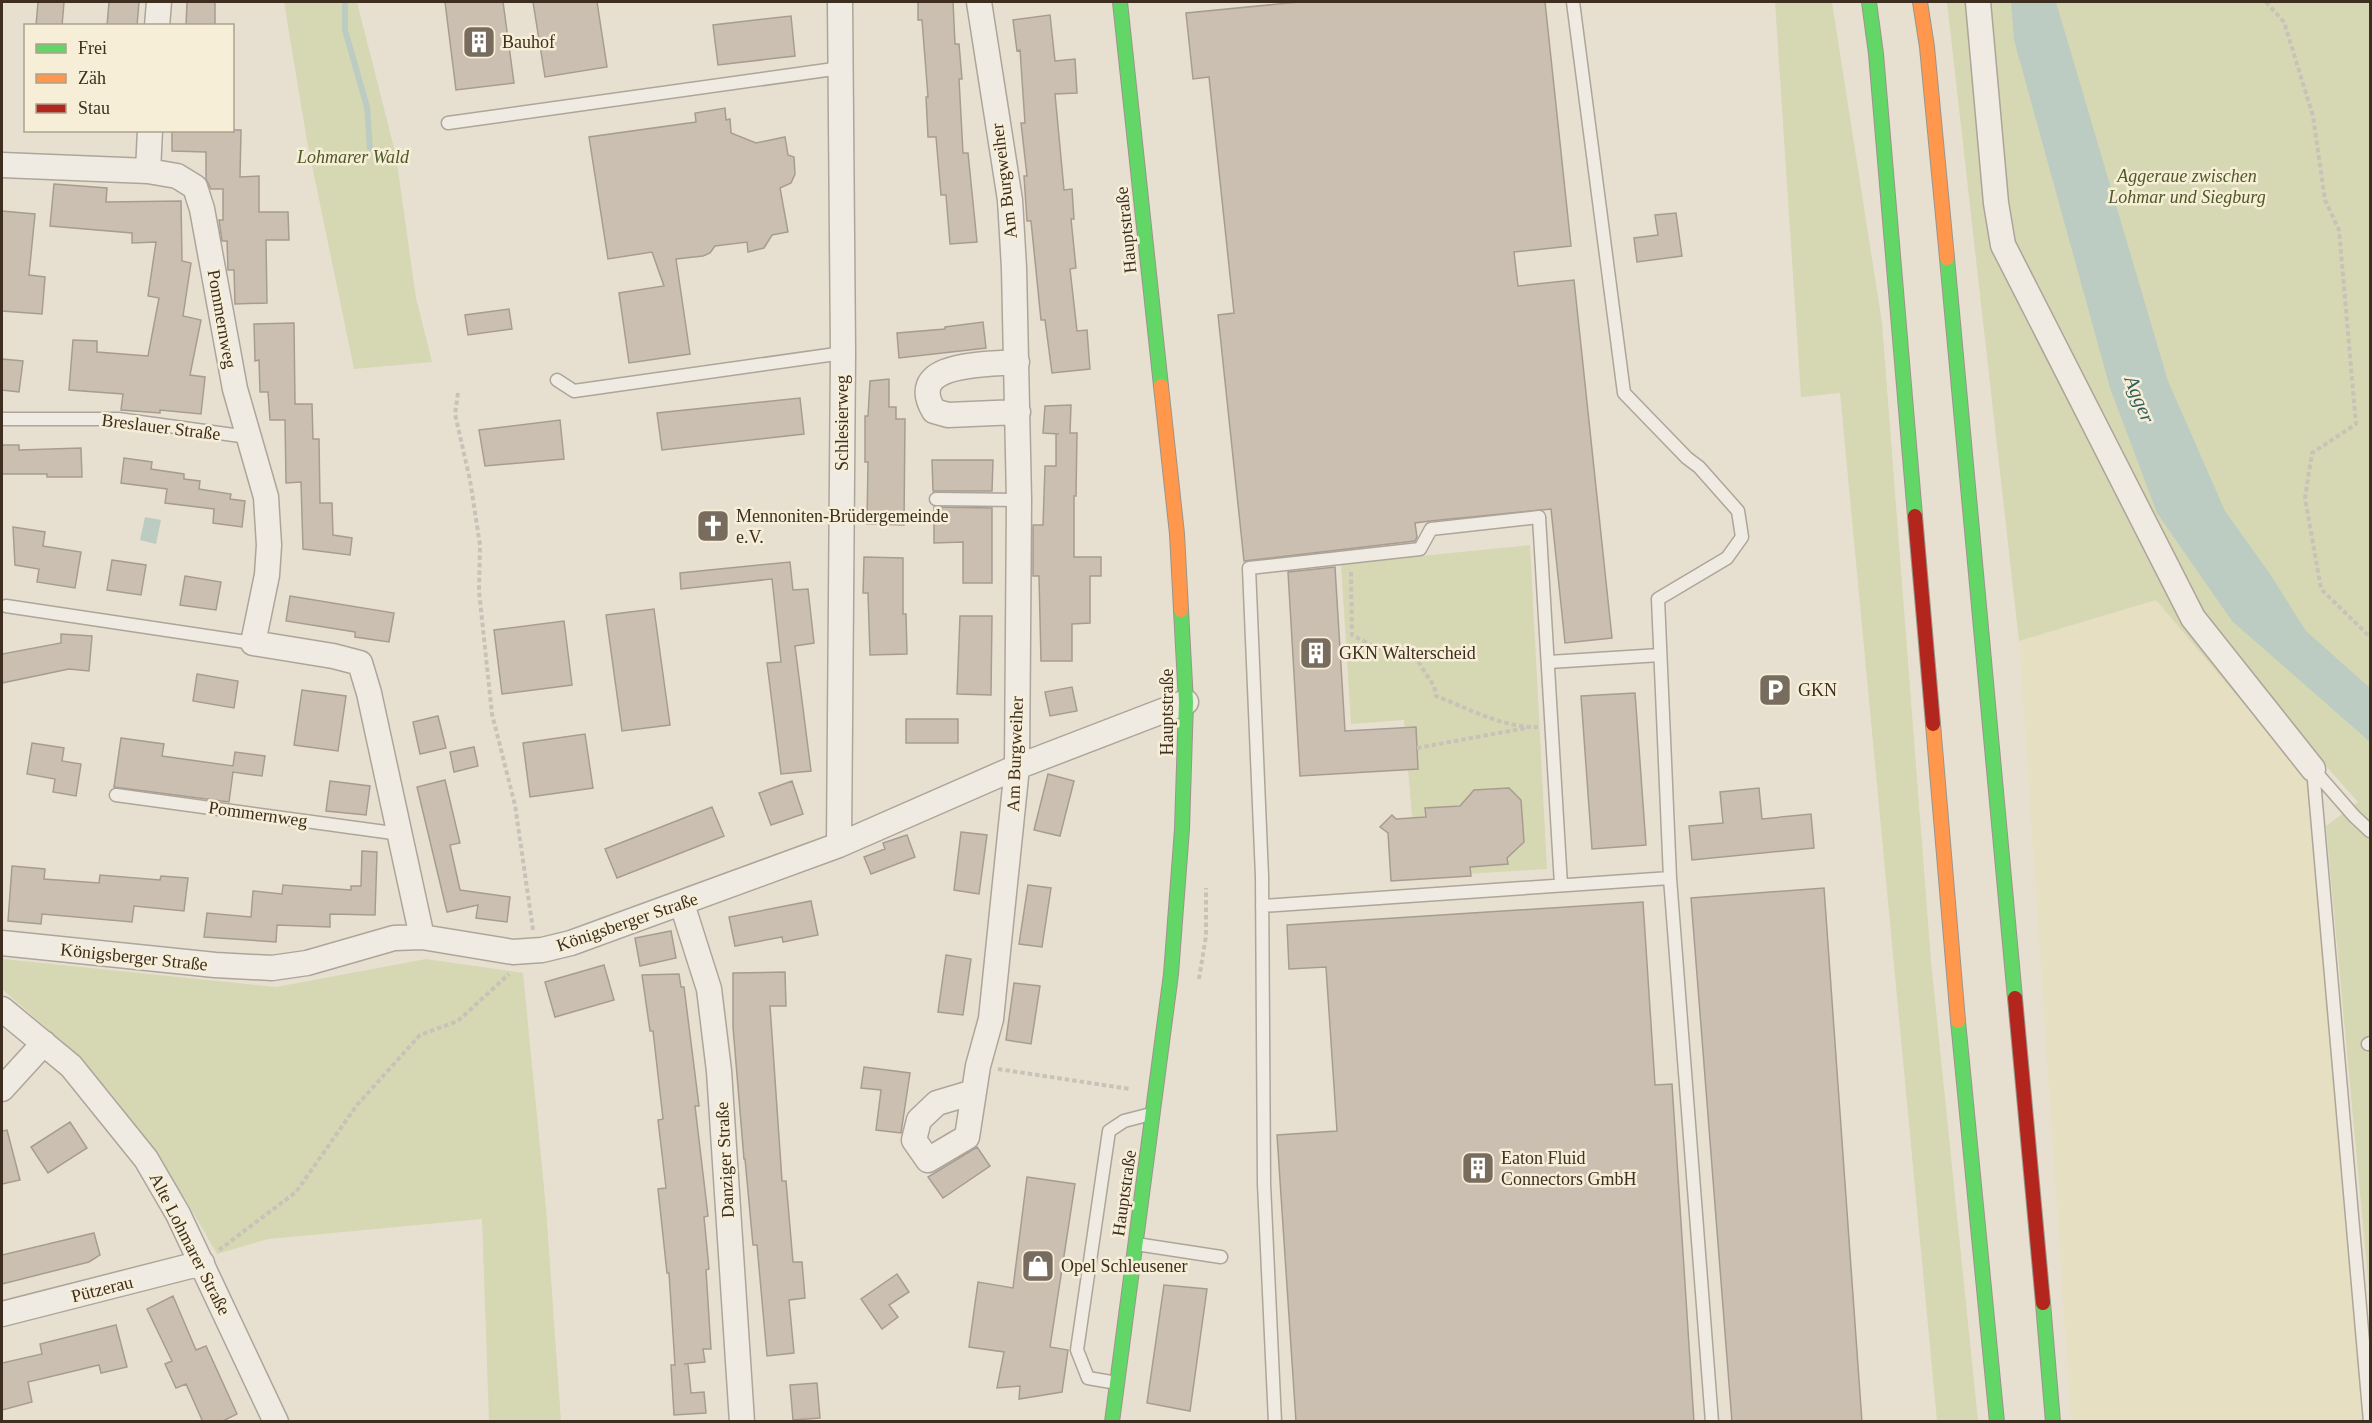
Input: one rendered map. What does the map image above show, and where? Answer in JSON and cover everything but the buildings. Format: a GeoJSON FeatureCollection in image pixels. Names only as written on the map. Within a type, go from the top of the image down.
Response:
{"type":"FeatureCollection","features":[{"type":"Feature","properties":{"kind":"main road","name":"Hauptstraße"},"geometry":{"type":"LineString","coordinates":[[1112,1422],[1175,929],[1182,829],[1186,702],[1177,534],[1120,2]]}},
{"type":"Feature","properties":{"kind":"main road"},"geometry":{"type":"LineString","coordinates":[[1869,2],[1877,66],[1956,998],[1996,1422]]}},
{"type":"Feature","properties":{"kind":"main road"},"geometry":{"type":"LineString","coordinates":[[1920,2],[1927,47],[1948,271],[2053,1422]]}},
{"type":"Feature","properties":{"kind":"street"},"geometry":{"type":"LineString","coordinates":[[157,24],[159,2]]}},
{"type":"Feature","properties":{"kind":"street","name":"Schlesierweg"},"geometry":{"type":"LineString","coordinates":[[839,845],[843,353],[840,2]]}},
{"type":"Feature","properties":{"kind":"street","name":"Am Burgweiher"},"geometry":{"type":"LineString","coordinates":[[974,1092],[978,1066],[991,1019],[1017,767],[1019,500],[1017,362],[1010,200],[979,2]]}},
{"type":"Feature","properties":{"kind":"street"},"geometry":{"type":"LineString","coordinates":[[1977,2],[1996,203],[2003,244],[2193,618],[2313,769]]}},
{"type":"Feature","properties":{"kind":"street"},"geometry":{"type":"LineString","coordinates":[[148,171],[150,132]]}},
{"type":"Feature","properties":{"kind":"street","name":"Pommernweg"},"geometry":{"type":"LineString","coordinates":[[2,165],[148,171],[177,176],[195,187],[202,209],[235,389],[266,497],[269,545],[267,575],[253,643]]}},
{"type":"Feature","properties":{"kind":"street"},"geometry":{"type":"LineString","coordinates":[[1017,362],[956,368],[935,375],[927,386],[927,399],[934,411],[948,415],[1018,412]]}},
{"type":"Feature","properties":{"kind":"street"},"geometry":{"type":"LineString","coordinates":[[253,643],[333,656],[360,663],[369,693],[422,937]]}},
{"type":"Feature","properties":{"kind":"street","name":"Königsberger Straße"},"geometry":{"type":"LineString","coordinates":[[2,943],[215,965],[272,968],[308,963],[394,939],[422,937],[513,952],[571,943],[839,845],[1017,767],[1186,702]]}},
{"type":"Feature","properties":{"kind":"street","name":"Danziger Straße"},"geometry":{"type":"LineString","coordinates":[[682,904],[709,989],[719,1071],[742,1422]]}},
{"type":"Feature","properties":{"kind":"street","name":"Alte Lohmarer Straße"},"geometry":{"type":"LineString","coordinates":[[2,1009],[71,1066],[146,1159],[178,1214],[276,1422]]}},
{"type":"Feature","properties":{"kind":"street"},"geometry":{"type":"LineString","coordinates":[[2,1089],[44,1042]]}},
{"type":"Feature","properties":{"kind":"street","name":"Pützerau"},"geometry":{"type":"LineString","coordinates":[[2,1314],[202,1263]]}},
{"type":"Feature","properties":{"kind":"lane"},"geometry":{"type":"LineString","coordinates":[[1573,2],[1624,393],[1687,458],[1699,467],[1738,511],[1742,537],[1727,558],[1658,598],[1670,878],[1712,1422]]}},
{"type":"Feature","properties":{"kind":"lane"},"geometry":{"type":"LineString","coordinates":[[448,123],[841,68]]}},
{"type":"Feature","properties":{"kind":"lane"},"geometry":{"type":"LineString","coordinates":[[557,380],[574,391],[843,353]]}},
{"type":"Feature","properties":{"kind":"lane","name":"Breslauer Straße"},"geometry":{"type":"LineString","coordinates":[[2,419],[118,419],[248,437]]}},
{"type":"Feature","properties":{"kind":"lane"},"geometry":{"type":"LineString","coordinates":[[936,499],[1019,500]]}},
{"type":"Feature","properties":{"kind":"lane"},"geometry":{"type":"LineString","coordinates":[[1275,1422],[1264,1185],[1262,906],[1249,568],[1420,549],[1431,529],[1539,517],[1561,885]]}},
{"type":"Feature","properties":{"kind":"lane"},"geometry":{"type":"LineString","coordinates":[[6,606],[253,643]]}},
{"type":"Feature","properties":{"kind":"lane"},"geometry":{"type":"LineString","coordinates":[[1549,662],[1660,655]]}},
{"type":"Feature","properties":{"kind":"lane"},"geometry":{"type":"LineString","coordinates":[[2313,769],[2370,831]]}},
{"type":"Feature","properties":{"kind":"lane"},"geometry":{"type":"LineString","coordinates":[[2313,769],[2370,1422]]}},
{"type":"Feature","properties":{"kind":"lane","name":"Pommernweg"},"geometry":{"type":"LineString","coordinates":[[116,795],[400,834]]}},
{"type":"Feature","properties":{"kind":"lane"},"geometry":{"type":"LineString","coordinates":[[1262,906],[1670,878]]}},
{"type":"Feature","properties":{"kind":"lane"},"geometry":{"type":"LineString","coordinates":[[1118,1383],[1088,1378],[1077,1350],[1109,1131],[1124,1121],[1152,1114]]}},
{"type":"Feature","properties":{"kind":"lane"},"geometry":{"type":"LineString","coordinates":[[1135,1244],[1221,1257]]}},
{"type":"Feature","properties":{"kind":"path"},"geometry":{"type":"LineString","coordinates":[[2266,2],[2284,22],[2313,116],[2325,200],[2338,230],[2356,424],[2312,453],[2305,498],[2321,589],[2370,637]]}},
{"type":"Feature","properties":{"kind":"path"},"geometry":{"type":"LineString","coordinates":[[458,393],[454,414],[470,480],[480,545],[479,591],[492,714],[513,797],[536,950]]}},
{"type":"Feature","properties":{"kind":"path"},"geometry":{"type":"LineString","coordinates":[[1351,557],[1352,635],[1375,647],[1417,660],[1434,686],[1436,696],[1486,716],[1529,727]]}},
{"type":"Feature","properties":{"kind":"path"},"geometry":{"type":"LineString","coordinates":[[1417,748],[1529,727],[1553,726]]}},
{"type":"Feature","properties":{"kind":"path"},"geometry":{"type":"LineString","coordinates":[[202,1263],[296,1191],[357,1105],[420,1035],[458,1021],[510,974]]}},
{"type":"Feature","properties":{"kind":"path"},"geometry":{"type":"LineString","coordinates":[[978,1066],[1155,1093]]}},
{"type":"Feature","properties":{"kind":"shaded area"},"geometry":{"type":"Polygon","coordinates":[[[2156,600],[2308,780],[2370,1365],[2370,1421],[2071,1421],[2019,641],[2156,600]]]}},
{"type":"Feature","properties":{"kind":"green space","name":"Lohmarer Wald"},"geometry":{"type":"Polygon","coordinates":[[[284,2],[357,2],[396,156],[416,298],[432,362],[354,369],[307,141],[284,2]]]}},
{"type":"Feature","properties":{"kind":"green space"},"geometry":{"type":"Polygon","coordinates":[[[1775,2],[1832,2],[1882,323],[1931,961],[1978,1421],[1937,1421],[1840,393],[1801,397],[1775,2]]]}},
{"type":"Feature","properties":{"kind":"green space","name":"Aggeraue zwischen Lohmar und Siegburg"},"geometry":{"type":"Polygon","coordinates":[[[1947,2],[2370,2],[2370,1301],[2326,826],[2358,802],[2302,739],[2308,780],[2156,600],[2019,641],[1947,2]]]}},
{"type":"Feature","properties":{"kind":"green space"},"geometry":{"type":"Polygon","coordinates":[[[1530,545],[1547,869],[1417,877],[1404,720],[1351,724],[1341,564],[1530,545]]]}},
{"type":"Feature","properties":{"kind":"green space"},"geometry":{"type":"Polygon","coordinates":[[[3,959],[276,987],[426,959],[523,973],[546,1208],[561,1421],[489,1421],[482,1219],[268,1239],[217,1254],[186,1200],[152,1148],[112,1095],[76,1054],[2,989],[3,959]]]}},
{"type":"Feature","properties":{"kind":"water","name":"Agger"},"geometry":{"type":"Polygon","coordinates":[[[2011,2],[2056,2],[2168,381],[2225,511],[2270,574],[2306,631],[2370,688],[2370,742],[2232,621],[2157,513],[2110,388],[2014,40],[2011,2]]]}},
{"type":"Feature","properties":{"kind":"water"},"geometry":{"type":"Polygon","coordinates":[[[145,517],[161,520],[156,544],[140,540],[145,517]]]}},
{"type":"Feature","properties":{"kind":"waterway"},"geometry":{"type":"LineString","coordinates":[[345,2],[345,30],[367,107],[370,148]]}},
{"type":"Feature","properties":{"kind":"traffic: fast"},"geometry":{"type":"LineString","coordinates":[[1120,2],[1161,386]]}},
{"type":"Feature","properties":{"kind":"traffic: fast"},"geometry":{"type":"LineString","coordinates":[[1869,2],[1876,54],[1915,516]]}},
{"type":"Feature","properties":{"kind":"traffic: fast"},"geometry":{"type":"LineString","coordinates":[[1947,258],[2015,998]]}},
{"type":"Feature","properties":{"kind":"traffic: fast"},"geometry":{"type":"LineString","coordinates":[[1112,1422],[1171,974],[1182,829],[1186,702],[1181,610]]}},
{"type":"Feature","properties":{"kind":"traffic: fast"},"geometry":{"type":"LineString","coordinates":[[1958,1021],[1997,1422]]}},
{"type":"Feature","properties":{"kind":"traffic: fast"},"geometry":{"type":"LineString","coordinates":[[2043,1303],[2053,1422]]}},
{"type":"Feature","properties":{"kind":"traffic: slow"},"geometry":{"type":"LineString","coordinates":[[1920,2],[1927,47],[1947,258]]}},
{"type":"Feature","properties":{"kind":"traffic: slow"},"geometry":{"type":"LineString","coordinates":[[1161,386],[1177,534],[1181,610]]}},
{"type":"Feature","properties":{"kind":"traffic: slow"},"geometry":{"type":"LineString","coordinates":[[1933,724],[1958,1021]]}},
{"type":"Feature","properties":{"kind":"traffic: jam"},"geometry":{"type":"LineString","coordinates":[[1915,516],[1933,724]]}},
{"type":"Feature","properties":{"kind":"traffic: jam"},"geometry":{"type":"LineString","coordinates":[[2015,998],[2043,1303]]}},
{"type":"Feature","properties":{"kind":"place","name":"Bauhof"},"geometry":{"type":"Point","coordinates":[479,42]}},
{"type":"Feature","properties":{"kind":"place","name":"Mennoniten-Brüdergemeinde e.V."},"geometry":{"type":"Point","coordinates":[713,526]}},
{"type":"Feature","properties":{"kind":"place","name":"GKN Walterscheid"},"geometry":{"type":"Point","coordinates":[1316,653]}},
{"type":"Feature","properties":{"kind":"place","name":"GKN"},"geometry":{"type":"Point","coordinates":[1775,690]}},
{"type":"Feature","properties":{"kind":"place","name":"Eaton Fluid Connectors GmbH"},"geometry":{"type":"Point","coordinates":[1478,1168]}},
{"type":"Feature","properties":{"kind":"place","name":"Opel Schleusener"},"geometry":{"type":"Point","coordinates":[1038,1266]}}]}
